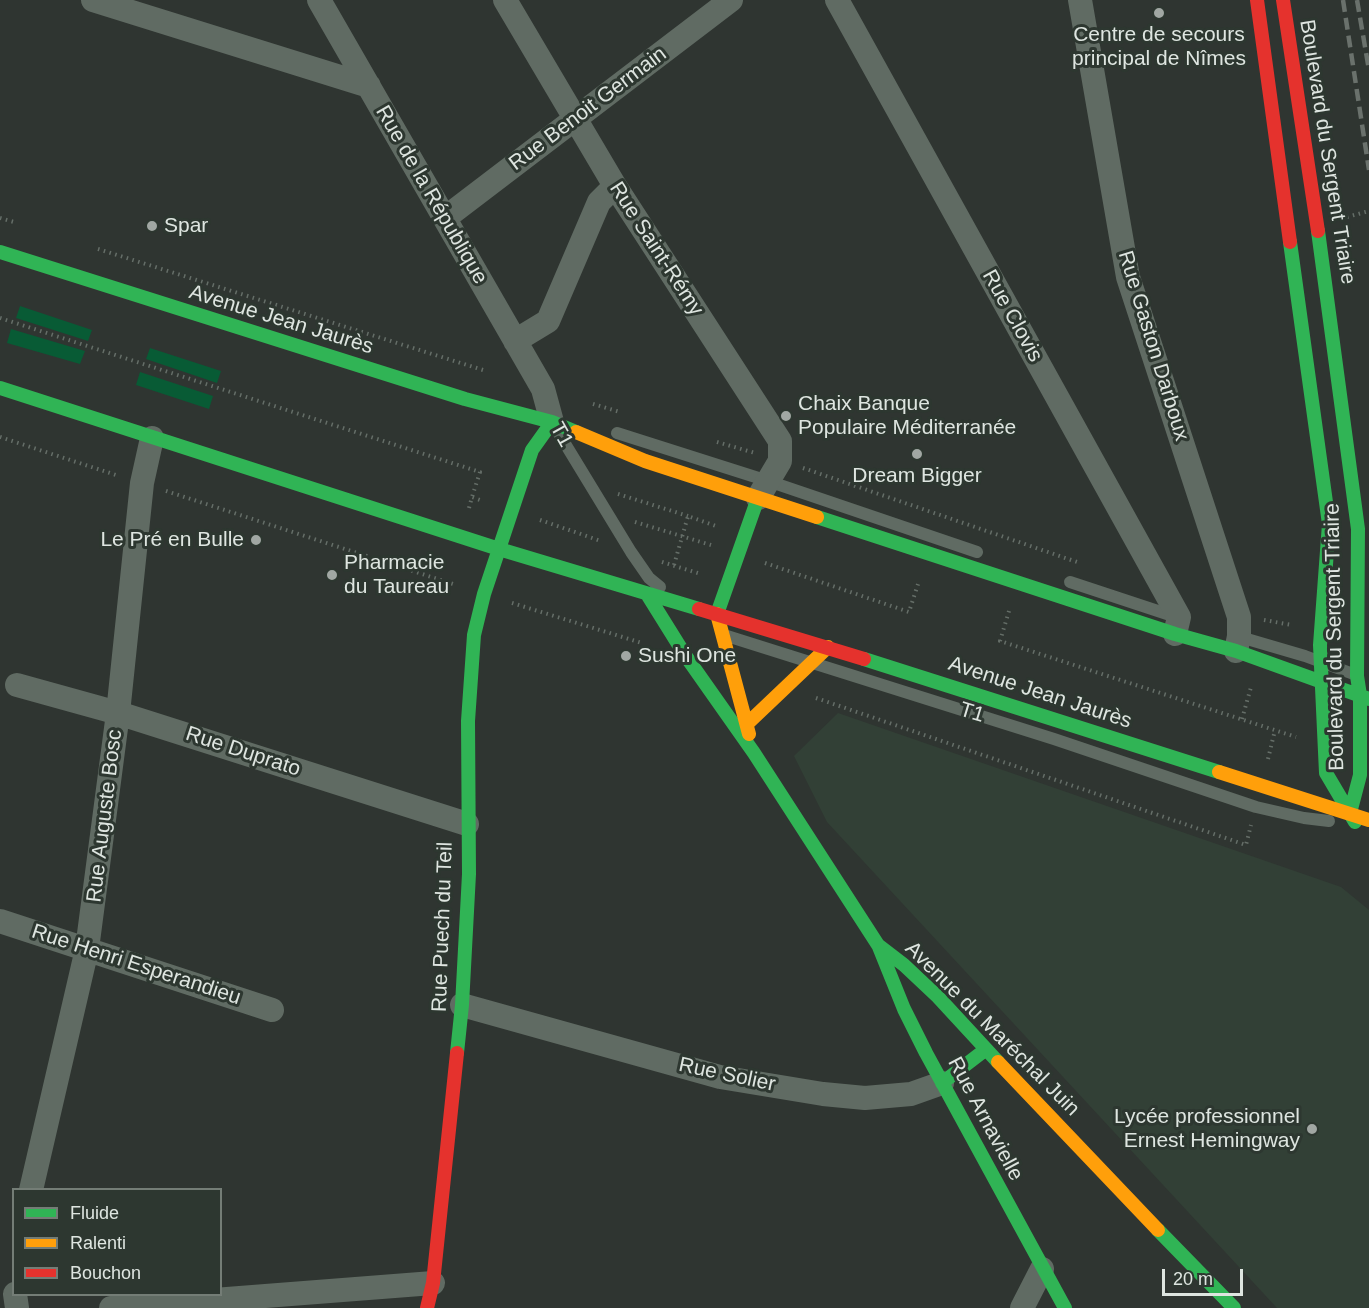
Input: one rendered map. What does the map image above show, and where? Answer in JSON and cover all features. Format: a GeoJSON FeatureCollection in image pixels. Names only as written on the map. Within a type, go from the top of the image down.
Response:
{"type":"FeatureCollection","features":[{"type":"Feature","properties":{"kind":"main road","name":"Boulevard du Sergent Triaire"},"geometry":{"type":"LineString","coordinates":[[1257,0],[1298,195],[1328,298],[1358,529],[1357,676],[1366,694],[1360,775],[1361,824]]}},
{"type":"Feature","properties":{"kind":"main road","name":"Boulevard du Sergent Triaire"},"geometry":{"type":"LineString","coordinates":[[1283,0],[1298,195],[1329,524],[1321,629],[1321,681],[1326,773],[1361,824]]}},
{"type":"Feature","properties":{"kind":"main road","name":"Avenue Jean Jaurès"},"geometry":{"type":"LineString","coordinates":[[0,252],[465,399],[557,418],[645,461],[763,489],[1234,640],[1321,681],[1366,694]]}},
{"type":"Feature","properties":{"kind":"main road","name":"Avenue Jean Jaurès"},"geometry":{"type":"LineString","coordinates":[[0,388],[499,549],[828,647],[1361,824]]}},
{"type":"Feature","properties":{"kind":"main road"},"geometry":{"type":"LineString","coordinates":[[499,549],[532,450],[557,418]]}},
{"type":"Feature","properties":{"kind":"main road"},"geometry":{"type":"LineString","coordinates":[[717,614],[763,489]]}},
{"type":"Feature","properties":{"kind":"main road","name":"Rue Puech du Teil"},"geometry":{"type":"LineString","coordinates":[[427,1308],[433,1283],[462,1005],[469,874],[468,721],[474,635],[484,594],[499,549]]}},
{"type":"Feature","properties":{"kind":"main road","name":"Avenue du Maréchal Juin"},"geometry":{"type":"LineString","coordinates":[[647,594],[685,656],[754,753],[878,945],[904,965],[938,997],[1234,1308]]}},
{"type":"Feature","properties":{"kind":"main road","name":"Avenue du Maréchal Juin"},"geometry":{"type":"LineString","coordinates":[[717,614],[754,753]]}},
{"type":"Feature","properties":{"kind":"main road"},"geometry":{"type":"LineString","coordinates":[[747,724],[828,647]]}},
{"type":"Feature","properties":{"kind":"main road","name":"Rue Arnavielle"},"geometry":{"type":"LineString","coordinates":[[878,945],[904,1009],[942,1083],[1065,1308]]}},
{"type":"Feature","properties":{"kind":"main road","name":"Rue Solier"},"geometry":{"type":"LineString","coordinates":[[942,1083],[986,1050]]}},
{"type":"Feature","properties":{"kind":"street"},"geometry":{"type":"LineString","coordinates":[[93,0],[369,86]]}},
{"type":"Feature","properties":{"kind":"street","name":"Rue de la République"},"geometry":{"type":"LineString","coordinates":[[319,0],[543,389]]}},
{"type":"Feature","properties":{"kind":"street","name":"Rue Saint-Rémy"},"geometry":{"type":"LineString","coordinates":[[505,0],[615,186],[780,441],[780,461],[763,489]]}},
{"type":"Feature","properties":{"kind":"street","name":"Rue Benoit Germain"},"geometry":{"type":"LineString","coordinates":[[445,218],[731,0]]}},
{"type":"Feature","properties":{"kind":"street","name":"Rue Clovis"},"geometry":{"type":"LineString","coordinates":[[837,0],[1181,624]]}},
{"type":"Feature","properties":{"kind":"street","name":"Rue Gaston Darboux"},"geometry":{"type":"LineString","coordinates":[[1080,0],[1128,277],[1239,617],[1234,640]]}},
{"type":"Feature","properties":{"kind":"street"},"geometry":{"type":"LineString","coordinates":[[515,340],[548,321],[599,202],[615,186]]}},
{"type":"Feature","properties":{"kind":"street","name":"T1"},"geometry":{"type":"LineString","coordinates":[[543,389],[557,418]]}},
{"type":"Feature","properties":{"kind":"street","name":"Rue Auguste Bosc"},"geometry":{"type":"LineString","coordinates":[[31,1188],[87,949],[118,713],[142,483],[152,438]]}},
{"type":"Feature","properties":{"kind":"street","name":"Rue Duprato"},"geometry":{"type":"LineString","coordinates":[[17,685],[118,713],[467,824]]}},
{"type":"Feature","properties":{"kind":"street","name":"Rue Henri Esperandieu"},"geometry":{"type":"LineString","coordinates":[[0,921],[272,1010]]}},
{"type":"Feature","properties":{"kind":"street","name":"Rue Solier"},"geometry":{"type":"LineString","coordinates":[[462,1005],[720,1077],[811,1092],[865,1098],[911,1094],[942,1083]]}},
{"type":"Feature","properties":{"kind":"street"},"geometry":{"type":"LineString","coordinates":[[1022,1308],[1042,1269]]}},
{"type":"Feature","properties":{"kind":"street"},"geometry":{"type":"LineString","coordinates":[[111,1308],[433,1283]]}},
{"type":"Feature","properties":{"kind":"lane","name":"T1"},"geometry":{"type":"LineString","coordinates":[[557,418],[598,427],[763,489],[986,555]]}},
{"type":"Feature","properties":{"kind":"lane","name":"T1"},"geometry":{"type":"LineString","coordinates":[[557,418],[649,578],[678,603],[724,635],[810,664],[1054,739],[1256,807],[1304,818],[1361,824]]}},
{"type":"Feature","properties":{"kind":"lane"},"geometry":{"type":"LineString","coordinates":[[1054,577],[1181,624]]}},
{"type":"Feature","properties":{"kind":"lane"},"geometry":{"type":"LineString","coordinates":[[1234,640],[1321,661],[1357,676]]}},
{"type":"Feature","properties":{"kind":"path"},"geometry":{"type":"LineString","coordinates":[[0,318],[480,472],[467,517]]}},
{"type":"Feature","properties":{"kind":"path"},"geometry":{"type":"LineString","coordinates":[[0,437],[484,594],[643,643]]}},
{"type":"Feature","properties":{"kind":"path"},"geometry":{"type":"LineString","coordinates":[[618,501],[616,493],[720,527]]}},
{"type":"Feature","properties":{"kind":"path"},"geometry":{"type":"LineString","coordinates":[[472,497],[493,504]]}},
{"type":"Feature","properties":{"kind":"path"},"geometry":{"type":"LineString","coordinates":[[674,565],[688,516]]}},
{"type":"Feature","properties":{"kind":"path"},"geometry":{"type":"LineString","coordinates":[[539,520],[606,543]]}},
{"type":"Feature","properties":{"kind":"path"},"geometry":{"type":"LineString","coordinates":[[633,521],[717,547]]}},
{"type":"Feature","properties":{"kind":"path"},"geometry":{"type":"LineString","coordinates":[[652,559],[707,576]]}},
{"type":"Feature","properties":{"kind":"path"},"geometry":{"type":"LineString","coordinates":[[757,560],[909,612],[921,573]]}},
{"type":"Feature","properties":{"kind":"path"},"geometry":{"type":"LineString","coordinates":[[1012,603],[1000,641],[1319,744],[1326,744]]}},
{"type":"Feature","properties":{"kind":"path"},"geometry":{"type":"LineString","coordinates":[[815,698],[1246,845],[1253,817]]}},
{"type":"Feature","properties":{"kind":"path"},"geometry":{"type":"LineString","coordinates":[[1266,768],[1275,730]]}},
{"type":"Feature","properties":{"kind":"shaded area"},"geometry":{"type":"Polygon","coordinates":[[[838,713],[1341,887],[1369,910],[1369,1308],[1277,1308],[827,822],[794,756],[838,713]]]}},
{"type":"Feature","properties":{"kind":"green space"},"geometry":{"type":"Polygon","coordinates":[[[20,306],[92,330],[88,341],[16,318],[20,306]]]}},
{"type":"Feature","properties":{"kind":"green space"},"geometry":{"type":"Polygon","coordinates":[[[11,329],[85,351],[80,364],[7,343],[11,329]]]}},
{"type":"Feature","properties":{"kind":"green space"},"geometry":{"type":"Polygon","coordinates":[[[150,348],[221,371],[217,383],[146,359],[150,348]]]}},
{"type":"Feature","properties":{"kind":"green space"},"geometry":{"type":"Polygon","coordinates":[[[140,372],[213,396],[209,409],[136,385],[140,372]]]}},
{"type":"Feature","properties":{"kind":"railway"},"geometry":{"type":"LineString","coordinates":[[1343,0],[1369,170]]}},
{"type":"Feature","properties":{"kind":"railway"},"geometry":{"type":"LineString","coordinates":[[1357,0],[1369,70]]}},
{"type":"Feature","properties":{"kind":"traffic: fast"},"geometry":{"type":"LineString","coordinates":[[1318,231],[1358,529],[1357,676],[1360,695],[1360,775],[1350,813]]}},
{"type":"Feature","properties":{"kind":"traffic: fast"},"geometry":{"type":"LineString","coordinates":[[1290,242],[1329,524],[1320,645],[1326,773],[1355,822]]}},
{"type":"Feature","properties":{"kind":"traffic: fast"},"geometry":{"type":"LineString","coordinates":[[0,252],[465,399],[552,422],[576,432]]}},
{"type":"Feature","properties":{"kind":"traffic: fast"},"geometry":{"type":"LineString","coordinates":[[0,388],[499,549],[699,609]]}},
{"type":"Feature","properties":{"kind":"traffic: fast"},"geometry":{"type":"LineString","coordinates":[[457,1053],[469,874],[468,721],[474,635],[484,594],[532,450],[552,422]]}},
{"type":"Feature","properties":{"kind":"traffic: fast"},"geometry":{"type":"LineString","coordinates":[[717,614],[758,498]]}},
{"type":"Feature","properties":{"kind":"traffic: fast"},"geometry":{"type":"LineString","coordinates":[[817,517],[1175,634],[1236,651],[1369,699]]}},
{"type":"Feature","properties":{"kind":"traffic: fast"},"geometry":{"type":"LineString","coordinates":[[647,594],[685,655],[754,753],[878,945],[904,965],[938,997],[998,1062]]}},
{"type":"Feature","properties":{"kind":"traffic: fast"},"geometry":{"type":"LineString","coordinates":[[864,659],[1219,772]]}},
{"type":"Feature","properties":{"kind":"traffic: fast"},"geometry":{"type":"LineString","coordinates":[[879,947],[904,1009],[926,1053],[1065,1308]]}},
{"type":"Feature","properties":{"kind":"traffic: fast"},"geometry":{"type":"LineString","coordinates":[[942,1083],[985,1050]]}},
{"type":"Feature","properties":{"kind":"traffic: fast"},"geometry":{"type":"LineString","coordinates":[[1158,1230],[1234,1308]]}},
{"type":"Feature","properties":{"kind":"traffic: slow"},"geometry":{"type":"LineString","coordinates":[[576,432],[645,461],[817,517]]}},
{"type":"Feature","properties":{"kind":"traffic: slow"},"geometry":{"type":"LineString","coordinates":[[717,614],[749,734]]}},
{"type":"Feature","properties":{"kind":"traffic: slow"},"geometry":{"type":"LineString","coordinates":[[747,724],[828,647]]}},
{"type":"Feature","properties":{"kind":"traffic: slow"},"geometry":{"type":"LineString","coordinates":[[1219,772],[1369,820]]}},
{"type":"Feature","properties":{"kind":"traffic: slow"},"geometry":{"type":"LineString","coordinates":[[998,1062],[1158,1230]]}},
{"type":"Feature","properties":{"kind":"traffic: jam"},"geometry":{"type":"LineString","coordinates":[[1257,0],[1290,242]]}},
{"type":"Feature","properties":{"kind":"traffic: jam"},"geometry":{"type":"LineString","coordinates":[[1283,0],[1318,231]]}},
{"type":"Feature","properties":{"kind":"traffic: jam"},"geometry":{"type":"LineString","coordinates":[[699,609],[864,659]]}},
{"type":"Feature","properties":{"kind":"traffic: jam"},"geometry":{"type":"LineString","coordinates":[[427,1308],[433,1283],[457,1053]]}},
{"type":"Feature","properties":{"kind":"place","name":"Centre de secours principal de Nîmes"},"geometry":{"type":"Point","coordinates":[1159,13]}},
{"type":"Feature","properties":{"kind":"place","name":"Spar"},"geometry":{"type":"Point","coordinates":[152,226]}},
{"type":"Feature","properties":{"kind":"place","name":"Chaix Banque Populaire Méditerranée"},"geometry":{"type":"Point","coordinates":[786,416]}},
{"type":"Feature","properties":{"kind":"place","name":"Dream Bigger"},"geometry":{"type":"Point","coordinates":[917,454]}},
{"type":"Feature","properties":{"kind":"place","name":"Le Pré en Bulle"},"geometry":{"type":"Point","coordinates":[256,540]}},
{"type":"Feature","properties":{"kind":"place","name":"Pharmacie du Taureau"},"geometry":{"type":"Point","coordinates":[332,575]}},
{"type":"Feature","properties":{"kind":"place","name":"Sushi One"},"geometry":{"type":"Point","coordinates":[626,656]}},
{"type":"Feature","properties":{"kind":"place","name":"Lycée professionnel Ernest Hemingway"},"geometry":{"type":"Point","coordinates":[1312,1129]}}]}
